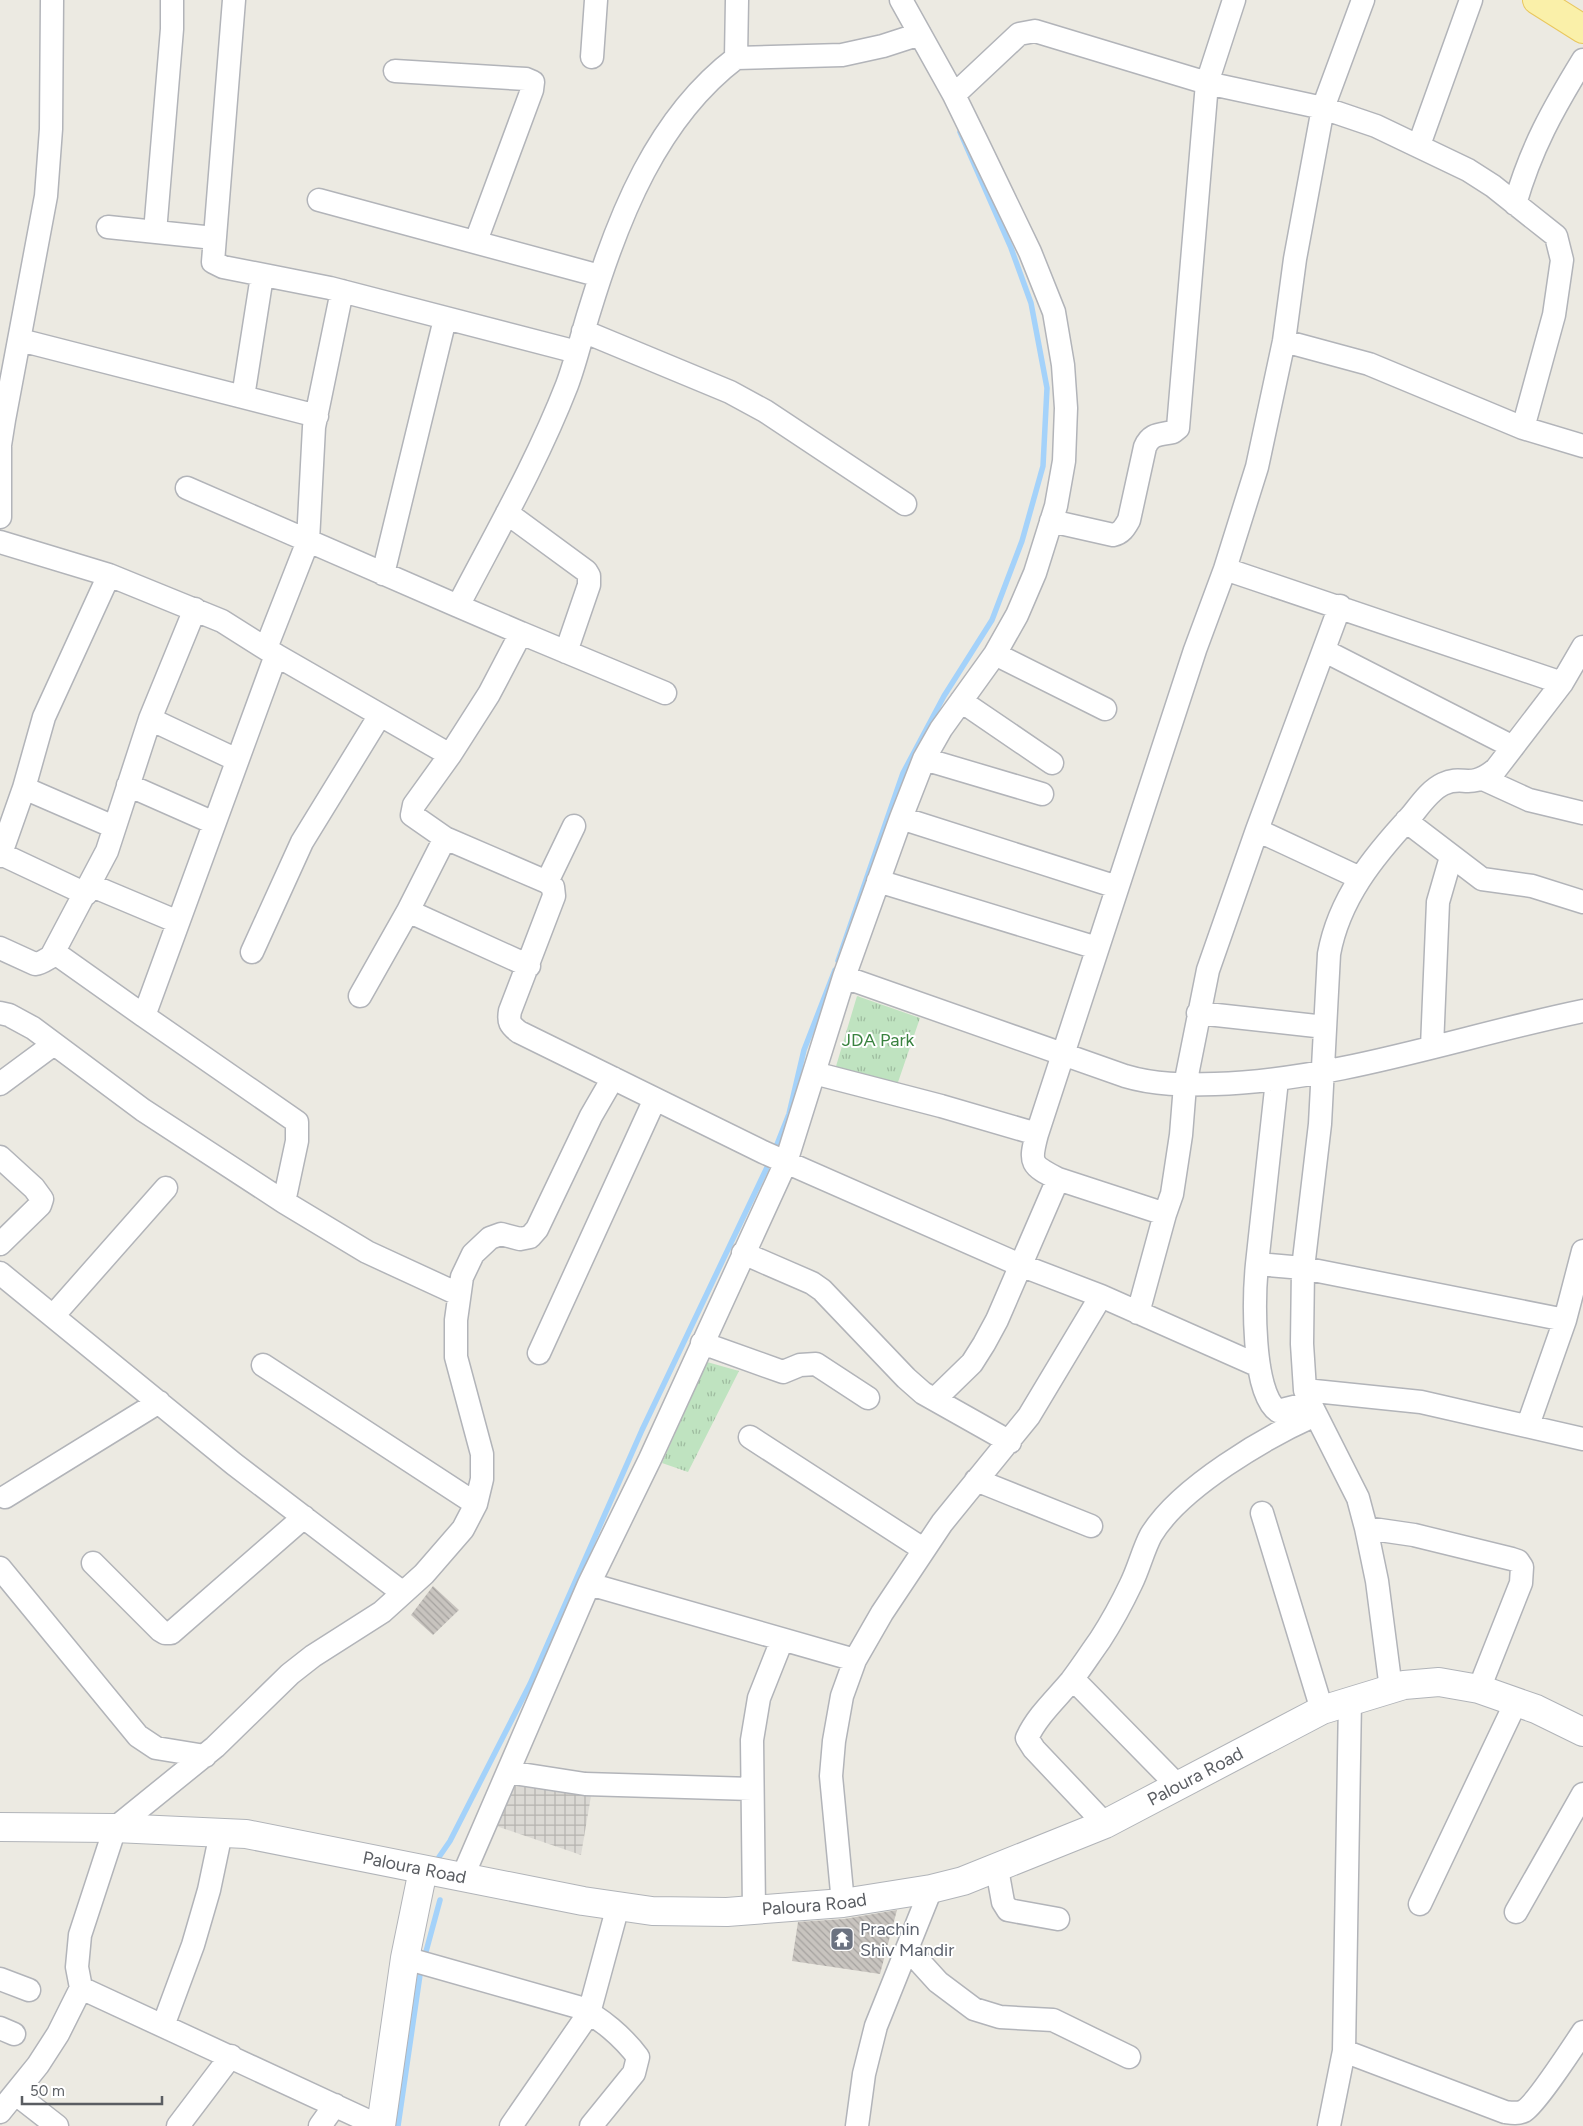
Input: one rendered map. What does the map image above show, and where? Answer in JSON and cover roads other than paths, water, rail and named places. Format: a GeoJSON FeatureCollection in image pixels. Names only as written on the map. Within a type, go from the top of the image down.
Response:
{"type":"FeatureCollection","features":[{"type":"Feature","properties":{"kind":"main road"},"geometry":{"type":"LineString","coordinates":[[1537,0],[1583,29]]}},
{"type":"Feature","properties":{"kind":"main road","name":"Paloura Road"},"geometry":{"type":"LineString","coordinates":[[0,1827],[115,1828],[221,1833],[270,1838],[462,1878],[618,1906],[652,1910],[727,1912],[843,1904],[931,1889],[997,1869],[1104,1824],[1322,1710],[1404,1685],[1439,1682],[1479,1689],[1536,1709],[1583,1732]]}},
{"type":"Feature","properties":{"kind":"main road"},"geometry":{"type":"LineString","coordinates":[[380,2126],[417,1962],[423,1870]]}},
{"type":"Feature","properties":{"kind":"street"},"geometry":{"type":"LineString","coordinates":[[0,517],[0,445],[46,196],[51,129],[52,0]]}},
{"type":"Feature","properties":{"kind":"street"},"geometry":{"type":"LineString","coordinates":[[155,232],[172,29],[172,0]]}},
{"type":"Feature","properties":{"kind":"street"},"geometry":{"type":"LineString","coordinates":[[234,0],[212,254],[213,262],[217,266],[342,291],[577,352]]}},
{"type":"Feature","properties":{"kind":"street"},"geometry":{"type":"LineString","coordinates":[[592,57],[596,0]]}},
{"type":"Feature","properties":{"kind":"street"},"geometry":{"type":"LineString","coordinates":[[736,58],[737,0]]}},
{"type":"Feature","properties":{"kind":"street"},"geometry":{"type":"LineString","coordinates":[[462,1878],[589,1584],[650,1459],[743,1253],[777,1158],[814,1073],[844,978],[924,759],[941,729],[995,654],[1018,616],[1035,573],[1052,521],[1064,461],[1066,408],[1063,365],[1054,312],[1030,252],[954,95],[901,0]]}},
{"type":"Feature","properties":{"kind":"street"},"geometry":{"type":"LineString","coordinates":[[1052,521],[1113,535],[1123,530],[1129,520],[1145,447],[1149,439],[1156,434],[1173,432],[1178,428],[1207,83],[1234,0]]}},
{"type":"Feature","properties":{"kind":"street"},"geometry":{"type":"LineString","coordinates":[[1165,1214],[1058,1179],[1035,1167],[1031,1159],[1037,1134],[1097,948],[1195,650],[1225,569],[1257,467],[1284,341],[1295,259],[1322,108],[1363,0]]}},
{"type":"Feature","properties":{"kind":"street"},"geometry":{"type":"LineString","coordinates":[[1419,145],[1471,0]]}},
{"type":"Feature","properties":{"kind":"street"},"geometry":{"type":"LineString","coordinates":[[954,95],[1020,34],[1036,31],[1207,83],[1322,108],[1376,126],[1468,170],[1556,236],[1562,260],[1554,315],[1523,428]]}},
{"type":"Feature","properties":{"kind":"street"},"geometry":{"type":"LineString","coordinates":[[458,606],[532,467],[568,384],[600,276],[619,225],[663,138],[697,92],[736,58],[842,55],[883,46],[920,34]]}},
{"type":"Feature","properties":{"kind":"street"},"geometry":{"type":"LineString","coordinates":[[1515,204],[1536,142],[1583,60]]}},
{"type":"Feature","properties":{"kind":"street"},"geometry":{"type":"LineString","coordinates":[[395,71],[526,78],[533,82],[532,90],[476,241]]}},
{"type":"Feature","properties":{"kind":"street"},"geometry":{"type":"LineString","coordinates":[[319,200],[600,276]]}},
{"type":"Feature","properties":{"kind":"street"},"geometry":{"type":"LineString","coordinates":[[108,227],[214,238]]}},
{"type":"Feature","properties":{"kind":"street"},"geometry":{"type":"LineString","coordinates":[[243,397],[262,276]]}},
{"type":"Feature","properties":{"kind":"street"},"geometry":{"type":"LineString","coordinates":[[144,1016],[237,760],[308,541],[314,427],[342,291]]}},
{"type":"Feature","properties":{"kind":"street"},"geometry":{"type":"LineString","coordinates":[[383,574],[445,319]]}},
{"type":"Feature","properties":{"kind":"street"},"geometry":{"type":"LineString","coordinates":[[583,331],[730,392],[765,411],[905,504]]}},
{"type":"Feature","properties":{"kind":"street"},"geometry":{"type":"LineString","coordinates":[[20,340],[317,416]]}},
{"type":"Feature","properties":{"kind":"street"},"geometry":{"type":"LineString","coordinates":[[1284,341],[1369,364],[1523,428],[1583,446]]}},
{"type":"Feature","properties":{"kind":"street"},"geometry":{"type":"LineString","coordinates":[[187,488],[383,574],[665,693]]}},
{"type":"Feature","properties":{"kind":"street"},"geometry":{"type":"LineString","coordinates":[[507,513],[579,566],[589,576],[589,585],[566,652]]}},
{"type":"Feature","properties":{"kind":"street"},"geometry":{"type":"LineString","coordinates":[[0,542],[109,575],[222,621],[450,755]]}},
{"type":"Feature","properties":{"kind":"street"},"geometry":{"type":"LineString","coordinates":[[1225,569],[1340,606],[1562,683]]}},
{"type":"Feature","properties":{"kind":"street"},"geometry":{"type":"LineString","coordinates":[[109,575],[44,717],[24,788],[0,855],[88,890],[178,922]]}},
{"type":"Feature","properties":{"kind":"street"},"geometry":{"type":"LineString","coordinates":[[1138,1313],[1172,1194],[1181,1135],[1185,1085],[1198,1013],[1220,931],[1325,652],[1340,606]]}},
{"type":"Feature","properties":{"kind":"street"},"geometry":{"type":"LineString","coordinates":[[0,948],[35,964],[40,964],[52,955],[107,851],[150,719],[195,609]]}},
{"type":"Feature","properties":{"kind":"street"},"geometry":{"type":"LineString","coordinates":[[521,633],[489,694],[450,755],[411,810],[416,820],[445,838],[547,882],[552,887],[554,896],[529,966],[510,1011],[508,1020],[512,1026],[655,1099],[777,1158],[1020,1265],[1101,1296],[1259,1366]]}},
{"type":"Feature","properties":{"kind":"street"},"geometry":{"type":"LineString","coordinates":[[1391,1689],[1377,1581],[1366,1528],[1358,1498],[1310,1402],[1302,1344],[1303,1268],[1320,1124],[1329,954],[1334,930],[1360,878],[1380,849],[1431,793],[1443,784],[1483,779],[1496,769],[1562,683],[1583,647]]}},
{"type":"Feature","properties":{"kind":"street"},"geometry":{"type":"LineString","coordinates":[[1325,652],[1513,747]]}},
{"type":"Feature","properties":{"kind":"street"},"geometry":{"type":"LineString","coordinates":[[995,654],[1105,709]]}},
{"type":"Feature","properties":{"kind":"street"},"geometry":{"type":"LineString","coordinates":[[961,701],[1052,763]]}},
{"type":"Feature","properties":{"kind":"street"},"geometry":{"type":"LineString","coordinates":[[252,952],[302,842],[380,715]]}},
{"type":"Feature","properties":{"kind":"street"},"geometry":{"type":"LineString","coordinates":[[150,719],[237,760]]}},
{"type":"Feature","properties":{"kind":"street"},"geometry":{"type":"LineString","coordinates":[[924,759],[1042,794]]}},
{"type":"Feature","properties":{"kind":"street"},"geometry":{"type":"LineString","coordinates":[[1483,779],[1529,800],[1583,813]]}},
{"type":"Feature","properties":{"kind":"street"},"geometry":{"type":"LineString","coordinates":[[128,785],[214,823]]}},
{"type":"Feature","properties":{"kind":"street"},"geometry":{"type":"LineString","coordinates":[[24,788],[114,827]]}},
{"type":"Feature","properties":{"kind":"street"},"geometry":{"type":"LineString","coordinates":[[901,818],[1117,887]]}},
{"type":"Feature","properties":{"kind":"street"},"geometry":{"type":"LineString","coordinates":[[1406,821],[1482,879],[1525,885],[1583,902]]}},
{"type":"Feature","properties":{"kind":"street"},"geometry":{"type":"LineString","coordinates":[[547,882],[574,826]]}},
{"type":"Feature","properties":{"kind":"street"},"geometry":{"type":"LineString","coordinates":[[1257,830],[1360,878]]}},
{"type":"Feature","properties":{"kind":"street"},"geometry":{"type":"LineString","coordinates":[[360,996],[408,911],[445,838]]}},
{"type":"Feature","properties":{"kind":"street"},"geometry":{"type":"LineString","coordinates":[[1432,1047],[1438,902],[1451,857]]}},
{"type":"Feature","properties":{"kind":"street"},"geometry":{"type":"LineString","coordinates":[[878,881],[1097,948]]}},
{"type":"Feature","properties":{"kind":"street"},"geometry":{"type":"LineString","coordinates":[[408,911],[529,966]]}},
{"type":"Feature","properties":{"kind":"street"},"geometry":{"type":"LineString","coordinates":[[52,955],[63,958],[297,1122],[297,1141],[284,1202]]}},
{"type":"Feature","properties":{"kind":"street"},"geometry":{"type":"LineString","coordinates":[[844,978],[1144,1082],[1185,1085],[1277,1080],[1323,1073],[1583,1011]]}},
{"type":"Feature","properties":{"kind":"street"},"geometry":{"type":"LineString","coordinates":[[0,1013],[20,1020],[143,1110],[284,1202],[367,1252],[458,1294]]}},
{"type":"Feature","properties":{"kind":"street"},"geometry":{"type":"LineString","coordinates":[[1198,1013],[1325,1027]]}},
{"type":"Feature","properties":{"kind":"street"},"geometry":{"type":"LineString","coordinates":[[0,1084],[54,1044]]}},
{"type":"Feature","properties":{"kind":"street"},"geometry":{"type":"LineString","coordinates":[[814,1073],[926,1102],[1037,1134]]}},
{"type":"Feature","properties":{"kind":"street"},"geometry":{"type":"LineString","coordinates":[[0,2112],[16,2094],[58,2034],[81,1988],[77,1967],[80,1935],[115,1828],[205,1756],[290,1674],[313,1656],[382,1612],[404,1593],[463,1529],[476,1504],[482,1479],[482,1454],[456,1356],[458,1294],[462,1277],[473,1254],[480,1245],[490,1238],[501,1234],[520,1239],[530,1237],[537,1229],[591,1116],[613,1078]]}},
{"type":"Feature","properties":{"kind":"street"},"geometry":{"type":"LineString","coordinates":[[1277,1080],[1257,1264],[1254,1311],[1259,1366],[1273,1408],[1278,1411],[1284,1411],[1310,1402],[1400,1398],[1528,1425],[1583,1439]]}},
{"type":"Feature","properties":{"kind":"street"},"geometry":{"type":"LineString","coordinates":[[539,1353],[655,1099]]}},
{"type":"Feature","properties":{"kind":"street"},"geometry":{"type":"LineString","coordinates":[[0,1157],[34,1188],[42,1199],[40,1205],[0,1244]]}},
{"type":"Feature","properties":{"kind":"street"},"geometry":{"type":"LineString","coordinates":[[935,1399],[972,1363],[984,1344],[997,1320],[1058,1179]]}},
{"type":"Feature","properties":{"kind":"street"},"geometry":{"type":"LineString","coordinates":[[53,1316],[166,1188]]}},
{"type":"Feature","properties":{"kind":"street"},"geometry":{"type":"LineString","coordinates":[[743,1253],[812,1283],[822,1290],[906,1378],[935,1399],[1010,1442]]}},
{"type":"Feature","properties":{"kind":"street"},"geometry":{"type":"LineString","coordinates":[[1528,1425],[1565,1320],[1582,1258]]}},
{"type":"Feature","properties":{"kind":"street"},"geometry":{"type":"LineString","coordinates":[[1257,1264],[1303,1268],[1565,1320]]}},
{"type":"Feature","properties":{"kind":"street"},"geometry":{"type":"LineString","coordinates":[[0,1273],[304,1517],[404,1593]]}},
{"type":"Feature","properties":{"kind":"street"},"geometry":{"type":"LineString","coordinates":[[843,1904],[831,1776],[834,1741],[842,1696],[854,1660],[923,1549],[976,1480],[1010,1442],[1029,1416],[1101,1296]]}},
{"type":"Feature","properties":{"kind":"street"},"geometry":{"type":"LineString","coordinates":[[702,1343],[783,1372],[800,1365],[816,1364],[868,1398]]}},
{"type":"Feature","properties":{"kind":"street"},"geometry":{"type":"LineString","coordinates":[[263,1365],[476,1504]]}},
{"type":"Feature","properties":{"kind":"street"},"geometry":{"type":"LineString","coordinates":[[5,1497],[159,1402]]}},
{"type":"Feature","properties":{"kind":"street"},"geometry":{"type":"LineString","coordinates":[[1104,1824],[1034,1749],[1028,1738],[1032,1727],[1073,1679],[1101,1638],[1131,1584],[1151,1536],[1173,1508],[1184,1497],[1248,1451],[1288,1427],[1310,1402]]}},
{"type":"Feature","properties":{"kind":"street"},"geometry":{"type":"LineString","coordinates":[[750,1437],[923,1549]]}},
{"type":"Feature","properties":{"kind":"street"},"geometry":{"type":"LineString","coordinates":[[976,1480],[1090,1526]]}},
{"type":"Feature","properties":{"kind":"street"},"geometry":{"type":"LineString","coordinates":[[1262,1514],[1322,1710]]}},
{"type":"Feature","properties":{"kind":"street"},"geometry":{"type":"LineString","coordinates":[[93,1563],[160,1630],[170,1633],[304,1517]]}},
{"type":"Feature","properties":{"kind":"street"},"geometry":{"type":"LineString","coordinates":[[1366,1528],[1414,1535],[1518,1561],[1522,1567],[1521,1583],[1479,1689]]}},
{"type":"Feature","properties":{"kind":"street"},"geometry":{"type":"LineString","coordinates":[[0,1568],[138,1736],[156,1748],[205,1756]]}},
{"type":"Feature","properties":{"kind":"street"},"geometry":{"type":"LineString","coordinates":[[589,1584],[854,1660]]}},
{"type":"Feature","properties":{"kind":"street"},"geometry":{"type":"LineString","coordinates":[[754,1910],[752,1740],[754,1718],[759,1698],[782,1640]]}},
{"type":"Feature","properties":{"kind":"street"},"geometry":{"type":"LineString","coordinates":[[1073,1679],[1178,1786]]}},
{"type":"Feature","properties":{"kind":"street"},"geometry":{"type":"LineString","coordinates":[[1329,2126],[1344,2051],[1350,1700]]}},
{"type":"Feature","properties":{"kind":"street"},"geometry":{"type":"LineString","coordinates":[[1420,1904],[1516,1702]]}},
{"type":"Feature","properties":{"kind":"street"},"geometry":{"type":"LineString","coordinates":[[508,1772],[585,1784],[752,1789]]}},
{"type":"Feature","properties":{"kind":"street"},"geometry":{"type":"LineString","coordinates":[[1516,1912],[1583,1794]]}},
{"type":"Feature","properties":{"kind":"street"},"geometry":{"type":"LineString","coordinates":[[163,2026],[193,1945],[209,1890],[221,1833]]}},
{"type":"Feature","properties":{"kind":"street"},"geometry":{"type":"LineString","coordinates":[[997,1869],[1003,1902],[1008,1910],[1058,1919]]}},
{"type":"Feature","properties":{"kind":"street"},"geometry":{"type":"LineString","coordinates":[[857,2126],[864,2074],[876,2026],[931,1889]]}},
{"type":"Feature","properties":{"kind":"street"},"geometry":{"type":"LineString","coordinates":[[512,2126],[589,2013],[618,1906]]}},
{"type":"Feature","properties":{"kind":"street"},"geometry":{"type":"LineString","coordinates":[[908,1949],[938,1982],[974,2009],[1000,2017],[1053,2020],[1128,2057]]}},
{"type":"Feature","properties":{"kind":"street"},"geometry":{"type":"LineString","coordinates":[[417,1962],[578,2007],[589,2013],[625,2042],[638,2057],[634,2073],[591,2126]]}},
{"type":"Feature","properties":{"kind":"street"},"geometry":{"type":"LineString","coordinates":[[0,1979],[29,1990]]}},
{"type":"Feature","properties":{"kind":"street"},"geometry":{"type":"LineString","coordinates":[[81,1988],[380,2126]]}},
{"type":"Feature","properties":{"kind":"street"},"geometry":{"type":"LineString","coordinates":[[1344,2051],[1505,2112],[1516,2114],[1525,2111],[1536,2098],[1583,2032]]}},
{"type":"Feature","properties":{"kind":"street"},"geometry":{"type":"LineString","coordinates":[[178,2126],[231,2056]]}},
{"type":"Feature","properties":{"kind":"street"},"geometry":{"type":"LineString","coordinates":[[16,2094],[57,2126]]}},
{"type":"Feature","properties":{"kind":"street"},"geometry":{"type":"LineString","coordinates":[[320,2126],[335,2105]]}},
{"type":"Feature","properties":{"kind":"waterway"},"geometry":{"type":"LineString","coordinates":[[838,961],[903,773],[944,696],[992,620],[1022,541],[1043,466],[1047,388],[1031,303],[1011,248],[960,132]]}},
{"type":"Feature","properties":{"kind":"waterway"},"geometry":{"type":"LineString","coordinates":[[774,1152],[789,1114],[804,1050],[835,970]]}},
{"type":"Feature","properties":{"kind":"waterway"},"geometry":{"type":"LineString","coordinates":[[439,1857],[450,1841],[530,1684],[642,1430],[770,1161]]}},
{"type":"Feature","properties":{"kind":"waterway"},"geometry":{"type":"LineString","coordinates":[[424,1959],[440,1900]]}},
{"type":"Feature","properties":{"kind":"waterway"},"geometry":{"type":"LineString","coordinates":[[398,2126],[421,1968]]}},
{"type":"Feature","properties":{"kind":"place","name":"Prachin Shiv Mandir"},"geometry":{"type":"Point","coordinates":[842,1939]}},
{"type":"Feature","properties":{"kind":"park label","name":"JDA Park"},"geometry":{"type":"Point","coordinates":[878,1040]}}]}
